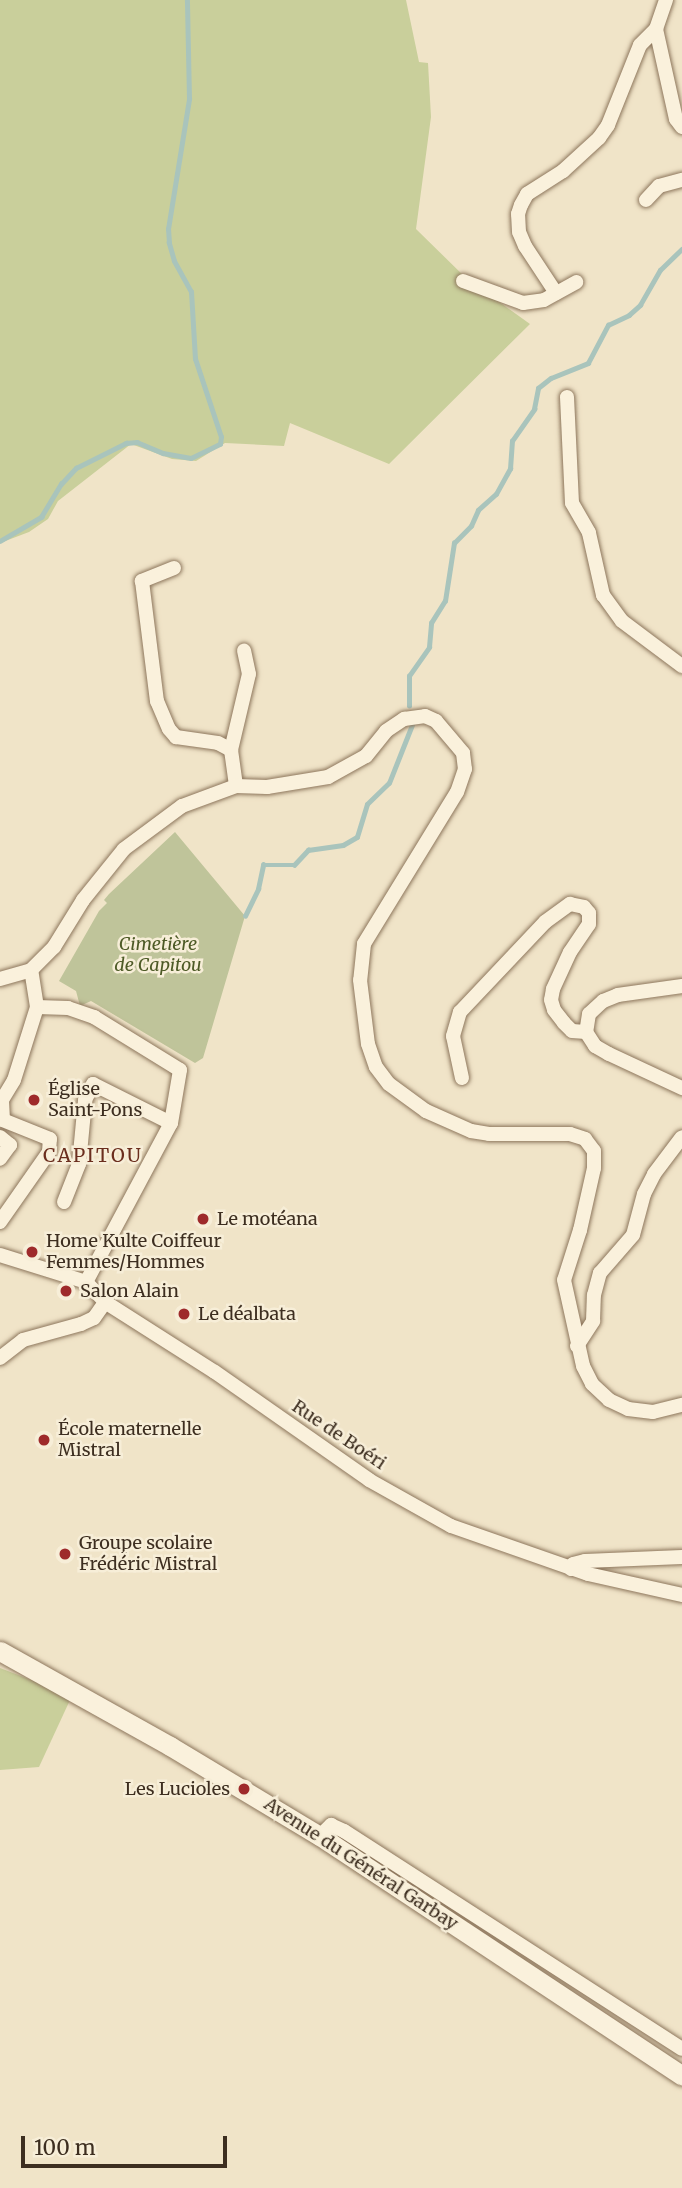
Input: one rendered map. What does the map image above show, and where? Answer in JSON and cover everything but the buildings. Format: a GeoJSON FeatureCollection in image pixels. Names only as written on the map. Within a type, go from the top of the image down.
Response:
{"type":"FeatureCollection","features":[{"type":"Feature","properties":{"kind":"main road","name":"Avenue du Général Garbay"},"geometry":{"type":"LineString","coordinates":[[0,1651],[32,1667],[320,1836],[682,2076]]}},
{"type":"Feature","properties":{"kind":"main road","name":"Avenue du Général Garbay"},"geometry":{"type":"LineString","coordinates":[[0,1658],[32,1667]]}},
{"type":"Feature","properties":{"kind":"street"},"geometry":{"type":"LineString","coordinates":[[556,293],[524,246],[517,223],[521,205],[527,194],[564,171],[599,138],[608,125],[640,45],[656,29],[666,0]]}},
{"type":"Feature","properties":{"kind":"street"},"geometry":{"type":"LineString","coordinates":[[656,29],[673,107],[682,127]]}},
{"type":"Feature","properties":{"kind":"street"},"geometry":{"type":"LineString","coordinates":[[673,107],[682,89]]}},
{"type":"Feature","properties":{"kind":"street"},"geometry":{"type":"LineString","coordinates":[[646,200],[659,186],[682,180]]}},
{"type":"Feature","properties":{"kind":"street"},"geometry":{"type":"LineString","coordinates":[[463,281],[523,303],[544,300],[576,282]]}},
{"type":"Feature","properties":{"kind":"street"},"geometry":{"type":"LineString","coordinates":[[567,397],[572,503],[589,533],[603,595],[622,621],[682,666]]}},
{"type":"Feature","properties":{"kind":"street"},"geometry":{"type":"LineString","coordinates":[[174,568],[142,580],[157,701],[169,729],[176,737],[218,743],[231,750]]}},
{"type":"Feature","properties":{"kind":"street"},"geometry":{"type":"LineString","coordinates":[[236,786],[231,750],[249,674],[244,651]]}},
{"type":"Feature","properties":{"kind":"street"},"geometry":{"type":"LineString","coordinates":[[0,979],[31,971],[54,947],[83,900],[124,849],[182,806],[236,786],[267,787],[328,777],[366,755],[386,731],[404,719],[425,716],[436,721],[463,753],[465,769],[457,792],[364,944],[360,980],[368,1044],[376,1067],[389,1084],[450,1124],[489,1134],[570,1134],[584,1139],[594,1151],[594,1168],[580,1230],[564,1280],[577,1346],[592,1384],[609,1400],[628,1409],[653,1412],[682,1405]]}},
{"type":"Feature","properties":{"kind":"street"},"geometry":{"type":"LineString","coordinates":[[463,1078],[453,1037],[460,1012],[545,922],[570,904],[584,907],[589,913],[589,924],[570,952],[551,1000],[554,1010],[572,1031],[586,1032]]}},
{"type":"Feature","properties":{"kind":"street"},"geometry":{"type":"LineString","coordinates":[[0,1222],[49,1152],[50,1139],[3,1120],[1,1099],[13,1080],[37,1007],[31,971]]}},
{"type":"Feature","properties":{"kind":"street"},"geometry":{"type":"LineString","coordinates":[[682,986],[618,995],[603,1001],[589,1014],[586,1032],[595,1046],[682,1088]]}},
{"type":"Feature","properties":{"kind":"street"},"geometry":{"type":"LineString","coordinates":[[37,1007],[68,1008],[94,1017],[180,1070],[171,1123],[86,1282]]}},
{"type":"Feature","properties":{"kind":"street"},"geometry":{"type":"LineString","coordinates":[[64,1202],[79,1164],[85,1100],[93,1084],[171,1123]]}},
{"type":"Feature","properties":{"kind":"street"},"geometry":{"type":"LineString","coordinates":[[577,1346],[593,1321],[594,1295],[600,1273],[632,1235],[654,1174],[682,1137]]}},
{"type":"Feature","properties":{"kind":"street"},"geometry":{"type":"LineString","coordinates":[[0,1159],[5,1141]]}},
{"type":"Feature","properties":{"kind":"street","name":"Rue de Boéri"},"geometry":{"type":"LineString","coordinates":[[0,1255],[86,1282],[105,1302],[234,1386],[369,1480],[451,1526],[572,1569],[682,1595]]}},
{"type":"Feature","properties":{"kind":"street"},"geometry":{"type":"LineString","coordinates":[[0,1358],[23,1340],[82,1324],[94,1318],[105,1302]]}},
{"type":"Feature","properties":{"kind":"street"},"geometry":{"type":"LineString","coordinates":[[572,1569],[573,1564],[585,1561],[682,1557]]}},
{"type":"Feature","properties":{"kind":"street"},"geometry":{"type":"LineString","coordinates":[[320,1836],[331,1825],[344,1831],[682,2049]]}},
{"type":"Feature","properties":{"kind":"green space"},"geometry":{"type":"Polygon","coordinates":[[[0,0],[406,0],[419,62],[428,63],[431,117],[416,229],[467,279],[530,324],[389,464],[290,423],[284,446],[225,443],[196,461],[172,459],[131,444],[58,501],[48,519],[29,532],[0,543],[0,0]]]}},
{"type":"Feature","properties":{"kind":"green space","name":"Cimetière de Capitou"},"geometry":{"type":"Polygon","coordinates":[[[175,832],[245,916],[203,1058],[195,1063],[91,1001],[80,1006],[76,991],[59,981],[99,911],[107,903],[104,900],[175,832]]]}},
{"type":"Feature","properties":{"kind":"green space"},"geometry":{"type":"Polygon","coordinates":[[[0,1668],[39,1683],[70,1700],[39,1767],[0,1770],[0,1668]]]}},
{"type":"Feature","properties":{"kind":"waterway"},"geometry":{"type":"LineString","coordinates":[[0,541],[41,517],[61,484],[76,468],[126,443],[137,442],[163,453],[191,458],[220,444],[221,437],[195,359],[191,292],[174,261],[169,243],[168,229],[189,99],[187,0]]}},
{"type":"Feature","properties":{"kind":"waterway"},"geometry":{"type":"LineString","coordinates":[[409,706],[409,676],[429,647],[431,623],[445,601],[454,543],[471,526],[478,510],[496,494],[510,469],[512,441],[534,409],[538,388],[551,378],[588,363],[608,325],[629,315],[640,305],[660,270],[682,249]]}},
{"type":"Feature","properties":{"kind":"waterway"},"geometry":{"type":"LineString","coordinates":[[245,916],[258,889],[263,865],[294,865],[308,850],[343,845],[357,837],[367,804],[389,783],[412,725]]}},
{"type":"Feature","properties":{"kind":"place","name":"Église Saint-Pons"},"geometry":{"type":"Point","coordinates":[34,1100]}},
{"type":"Feature","properties":{"kind":"place","name":"Le motéana"},"geometry":{"type":"Point","coordinates":[203,1219]}},
{"type":"Feature","properties":{"kind":"place","name":"Home Kulte Coiffeur Femmes/Hommes"},"geometry":{"type":"Point","coordinates":[32,1252]}},
{"type":"Feature","properties":{"kind":"place","name":"Salon Alain"},"geometry":{"type":"Point","coordinates":[66,1291]}},
{"type":"Feature","properties":{"kind":"place","name":"Le déalbata"},"geometry":{"type":"Point","coordinates":[184,1314]}},
{"type":"Feature","properties":{"kind":"place","name":"École maternelle Mistral"},"geometry":{"type":"Point","coordinates":[44,1440]}},
{"type":"Feature","properties":{"kind":"place","name":"Groupe scolaire Frédéric Mistral"},"geometry":{"type":"Point","coordinates":[65,1554]}},
{"type":"Feature","properties":{"kind":"place","name":"Les Lucioles"},"geometry":{"type":"Point","coordinates":[244,1789]}},
{"type":"Feature","properties":{"kind":"district","name":"CAPITOU"},"geometry":{"type":"Point","coordinates":[93,1156]}}]}
